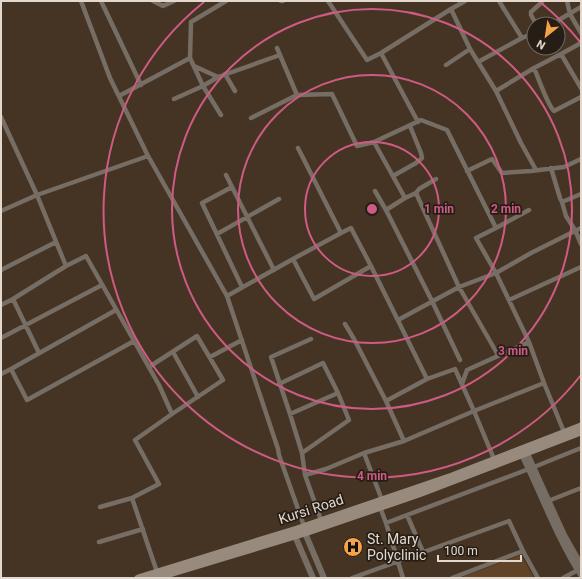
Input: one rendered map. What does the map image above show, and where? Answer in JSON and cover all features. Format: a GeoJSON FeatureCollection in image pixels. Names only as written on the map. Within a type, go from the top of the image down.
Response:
{"type":"FeatureCollection","features":[{"type":"Feature","properties":{"kind":"main road","name":"Kursi Road"},"geometry":{"type":"LineString","coordinates":[[138,578],[154,576],[380,508],[419,494],[581,426]]}},
{"type":"Feature","properties":{"kind":"main road","name":"Kursi Road"},"geometry":{"type":"LineString","coordinates":[[300,531],[321,520],[452,476],[494,459],[581,432]]}},
{"type":"Feature","properties":{"kind":"street"},"geometry":{"type":"LineString","coordinates":[[81,1],[110,78],[146,152],[227,296],[278,449],[313,578]]}},
{"type":"Feature","properties":{"kind":"street"},"geometry":{"type":"LineString","coordinates":[[101,1],[141,85]]}},
{"type":"Feature","properties":{"kind":"street"},"geometry":{"type":"LineString","coordinates":[[153,1],[163,6],[174,1]]}},
{"type":"Feature","properties":{"kind":"street"},"geometry":{"type":"LineString","coordinates":[[221,115],[203,86],[190,58],[191,22],[226,1]]}},
{"type":"Feature","properties":{"kind":"street"},"geometry":{"type":"LineString","coordinates":[[328,1],[366,60],[381,53],[465,1]]}},
{"type":"Feature","properties":{"kind":"street"},"geometry":{"type":"LineString","coordinates":[[499,1],[522,38]]}},
{"type":"Feature","properties":{"kind":"street"},"geometry":{"type":"LineString","coordinates":[[532,16],[531,12],[542,2],[541,1]]}},
{"type":"Feature","properties":{"kind":"street"},"geometry":{"type":"LineString","coordinates":[[567,1],[570,14],[581,33]]}},
{"type":"Feature","properties":{"kind":"street"},"geometry":{"type":"LineString","coordinates":[[566,16],[581,7]]}},
{"type":"Feature","properties":{"kind":"street"},"geometry":{"type":"LineString","coordinates":[[451,9],[470,49],[496,91],[536,170]]}},
{"type":"Feature","properties":{"kind":"street"},"geometry":{"type":"LineString","coordinates":[[478,62],[526,36]]}},
{"type":"Feature","properties":{"kind":"street"},"geometry":{"type":"LineString","coordinates":[[566,51],[581,43]]}},
{"type":"Feature","properties":{"kind":"street"},"geometry":{"type":"LineString","coordinates":[[277,48],[297,95]]}},
{"type":"Feature","properties":{"kind":"street"},"geometry":{"type":"LineString","coordinates":[[446,65],[470,49]]}},
{"type":"Feature","properties":{"kind":"street"},"geometry":{"type":"LineString","coordinates":[[381,53],[418,122]]}},
{"type":"Feature","properties":{"kind":"street"},"geometry":{"type":"LineString","coordinates":[[174,99],[225,74],[280,55]]}},
{"type":"Feature","properties":{"kind":"street"},"geometry":{"type":"LineString","coordinates":[[496,91],[557,56]]}},
{"type":"Feature","properties":{"kind":"street"},"geometry":{"type":"LineString","coordinates":[[562,56],[581,88]]}},
{"type":"Feature","properties":{"kind":"street"},"geometry":{"type":"LineString","coordinates":[[119,96],[190,58]]}},
{"type":"Feature","properties":{"kind":"street"},"geometry":{"type":"LineString","coordinates":[[194,66],[218,77]]}},
{"type":"Feature","properties":{"kind":"street"},"geometry":{"type":"LineString","coordinates":[[534,68],[544,93],[554,111],[581,97]]}},
{"type":"Feature","properties":{"kind":"street"},"geometry":{"type":"LineString","coordinates":[[225,74],[235,91]]}},
{"type":"Feature","properties":{"kind":"street"},"geometry":{"type":"LineString","coordinates":[[252,118],[297,95],[332,94],[357,146],[374,142],[421,120],[446,130],[496,228]]}},
{"type":"Feature","properties":{"kind":"street"},"geometry":{"type":"LineString","coordinates":[[1,116],[3,125],[37,195],[66,266]]}},
{"type":"Feature","properties":{"kind":"street"},"geometry":{"type":"LineString","coordinates":[[393,176],[422,158],[410,126]]}},
{"type":"Feature","properties":{"kind":"street"},"geometry":{"type":"LineString","coordinates":[[374,142],[405,198]]}},
{"type":"Feature","properties":{"kind":"street"},"geometry":{"type":"LineString","coordinates":[[298,148],[341,233]]}},
{"type":"Feature","properties":{"kind":"street"},"geometry":{"type":"LineString","coordinates":[[1,211],[37,195],[148,156],[146,152]]}},
{"type":"Feature","properties":{"kind":"street"},"geometry":{"type":"LineString","coordinates":[[467,171],[492,159],[502,173],[564,167],[581,159]]}},
{"type":"Feature","properties":{"kind":"street"},"geometry":{"type":"LineString","coordinates":[[551,168],[566,216],[575,230],[581,244]]}},
{"type":"Feature","properties":{"kind":"street"},"geometry":{"type":"LineString","coordinates":[[226,175],[274,270]]}},
{"type":"Feature","properties":{"kind":"street"},"geometry":{"type":"LineString","coordinates":[[386,210],[416,193],[419,189],[436,179]]}},
{"type":"Feature","properties":{"kind":"street"},"geometry":{"type":"LineString","coordinates":[[232,187],[202,204],[242,287]]}},
{"type":"Feature","properties":{"kind":"street"},"geometry":{"type":"LineString","coordinates":[[375,191],[432,301],[460,360]]}},
{"type":"Feature","properties":{"kind":"street"},"geometry":{"type":"LineString","coordinates":[[416,193],[459,287],[498,356]]}},
{"type":"Feature","properties":{"kind":"street"},"geometry":{"type":"LineString","coordinates":[[562,202],[581,194]]}},
{"type":"Feature","properties":{"kind":"street"},"geometry":{"type":"LineString","coordinates":[[217,234],[279,199]]}},
{"type":"Feature","properties":{"kind":"street"},"geometry":{"type":"LineString","coordinates":[[529,210],[476,238],[496,273],[529,342],[564,432]]}},
{"type":"Feature","properties":{"kind":"street"},"geometry":{"type":"LineString","coordinates":[[227,296],[351,228],[427,379]]}},
{"type":"Feature","properties":{"kind":"street"},"geometry":{"type":"LineString","coordinates":[[398,320],[459,287],[496,273],[531,253],[581,228]]}},
{"type":"Feature","properties":{"kind":"street"},"geometry":{"type":"LineString","coordinates":[[1,270],[56,242]]}},
{"type":"Feature","properties":{"kind":"street"},"geometry":{"type":"LineString","coordinates":[[1,305],[66,266],[86,256],[159,385],[172,414]]}},
{"type":"Feature","properties":{"kind":"street"},"geometry":{"type":"LineString","coordinates":[[293,259],[314,299],[371,266]]}},
{"type":"Feature","properties":{"kind":"street"},"geometry":{"type":"LineString","coordinates":[[509,300],[581,267]]}},
{"type":"Feature","properties":{"kind":"street"},"geometry":{"type":"LineString","coordinates":[[1,338],[102,285]]}},
{"type":"Feature","properties":{"kind":"street"},"geometry":{"type":"LineString","coordinates":[[13,299],[40,353]]}},
{"type":"Feature","properties":{"kind":"street"},"geometry":{"type":"LineString","coordinates":[[1,374],[116,310]]}},
{"type":"Feature","properties":{"kind":"street"},"geometry":{"type":"LineString","coordinates":[[345,324],[386,401],[404,441]]}},
{"type":"Feature","properties":{"kind":"street"},"geometry":{"type":"LineString","coordinates":[[100,507],[132,498],[159,484],[135,440],[223,380],[197,336],[149,367]]}},
{"type":"Feature","properties":{"kind":"street"},"geometry":{"type":"LineString","coordinates":[[311,339],[271,357],[302,453],[305,475],[321,520]]}},
{"type":"Feature","properties":{"kind":"street"},"geometry":{"type":"LineString","coordinates":[[210,357],[242,340]]}},
{"type":"Feature","properties":{"kind":"street"},"geometry":{"type":"LineString","coordinates":[[11,369],[27,400],[134,341]]}},
{"type":"Feature","properties":{"kind":"street"},"geometry":{"type":"LineString","coordinates":[[462,384],[467,370],[529,342]]}},
{"type":"Feature","properties":{"kind":"street"},"geometry":{"type":"LineString","coordinates":[[173,352],[198,397]]}},
{"type":"Feature","properties":{"kind":"street"},"geometry":{"type":"LineString","coordinates":[[279,384],[323,363],[349,420],[302,453]]}},
{"type":"Feature","properties":{"kind":"street"},"geometry":{"type":"LineString","coordinates":[[386,401],[427,379],[455,369],[494,459]]}},
{"type":"Feature","properties":{"kind":"street"},"geometry":{"type":"LineString","coordinates":[[305,475],[326,469],[364,453],[404,441],[474,410],[544,383]]}},
{"type":"Feature","properties":{"kind":"street"},"geometry":{"type":"LineString","coordinates":[[290,414],[338,393]]}},
{"type":"Feature","properties":{"kind":"street"},"geometry":{"type":"LineString","coordinates":[[386,523],[581,448]]}},
{"type":"Feature","properties":{"kind":"street"},"geometry":{"type":"LineString","coordinates":[[523,451],[580,570]]}},
{"type":"Feature","properties":{"kind":"street"},"geometry":{"type":"LineString","coordinates":[[364,453],[382,500]]}},
{"type":"Feature","properties":{"kind":"street"},"geometry":{"type":"LineString","coordinates":[[532,468],[556,530],[580,570]]}},
{"type":"Feature","properties":{"kind":"street"},"geometry":{"type":"LineString","coordinates":[[548,501],[581,488]]}},
{"type":"Feature","properties":{"kind":"street"},"geometry":{"type":"LineString","coordinates":[[132,498],[143,529],[154,576]]}},
{"type":"Feature","properties":{"kind":"street"},"geometry":{"type":"LineString","coordinates":[[380,508],[403,578]]}},
{"type":"Feature","properties":{"kind":"street"},"geometry":{"type":"LineString","coordinates":[[407,515],[422,552]]}},
{"type":"Feature","properties":{"kind":"street"},"geometry":{"type":"LineString","coordinates":[[352,578],[509,521],[538,578]]}},
{"type":"Feature","properties":{"kind":"street"},"geometry":{"type":"LineString","coordinates":[[99,542],[143,529]]}},
{"type":"Feature","properties":{"kind":"street"},"geometry":{"type":"LineString","coordinates":[[300,531],[324,578]]}},
{"type":"Feature","properties":{"kind":"street"},"geometry":{"type":"LineString","coordinates":[[452,578],[524,551]]}},
{"type":"Feature","properties":{"kind":"street"},"geometry":{"type":"LineString","coordinates":[[563,578],[580,570]]}},
{"type":"Feature","properties":{"kind":"shaded area"},"geometry":{"type":"Polygon","coordinates":[[[521,555],[534,578],[460,578],[521,555]]]}},
{"type":"Feature","properties":{"kind":"place","name":"St. Mary Polyclinic"},"geometry":{"type":"Point","coordinates":[353,547]}}]}
